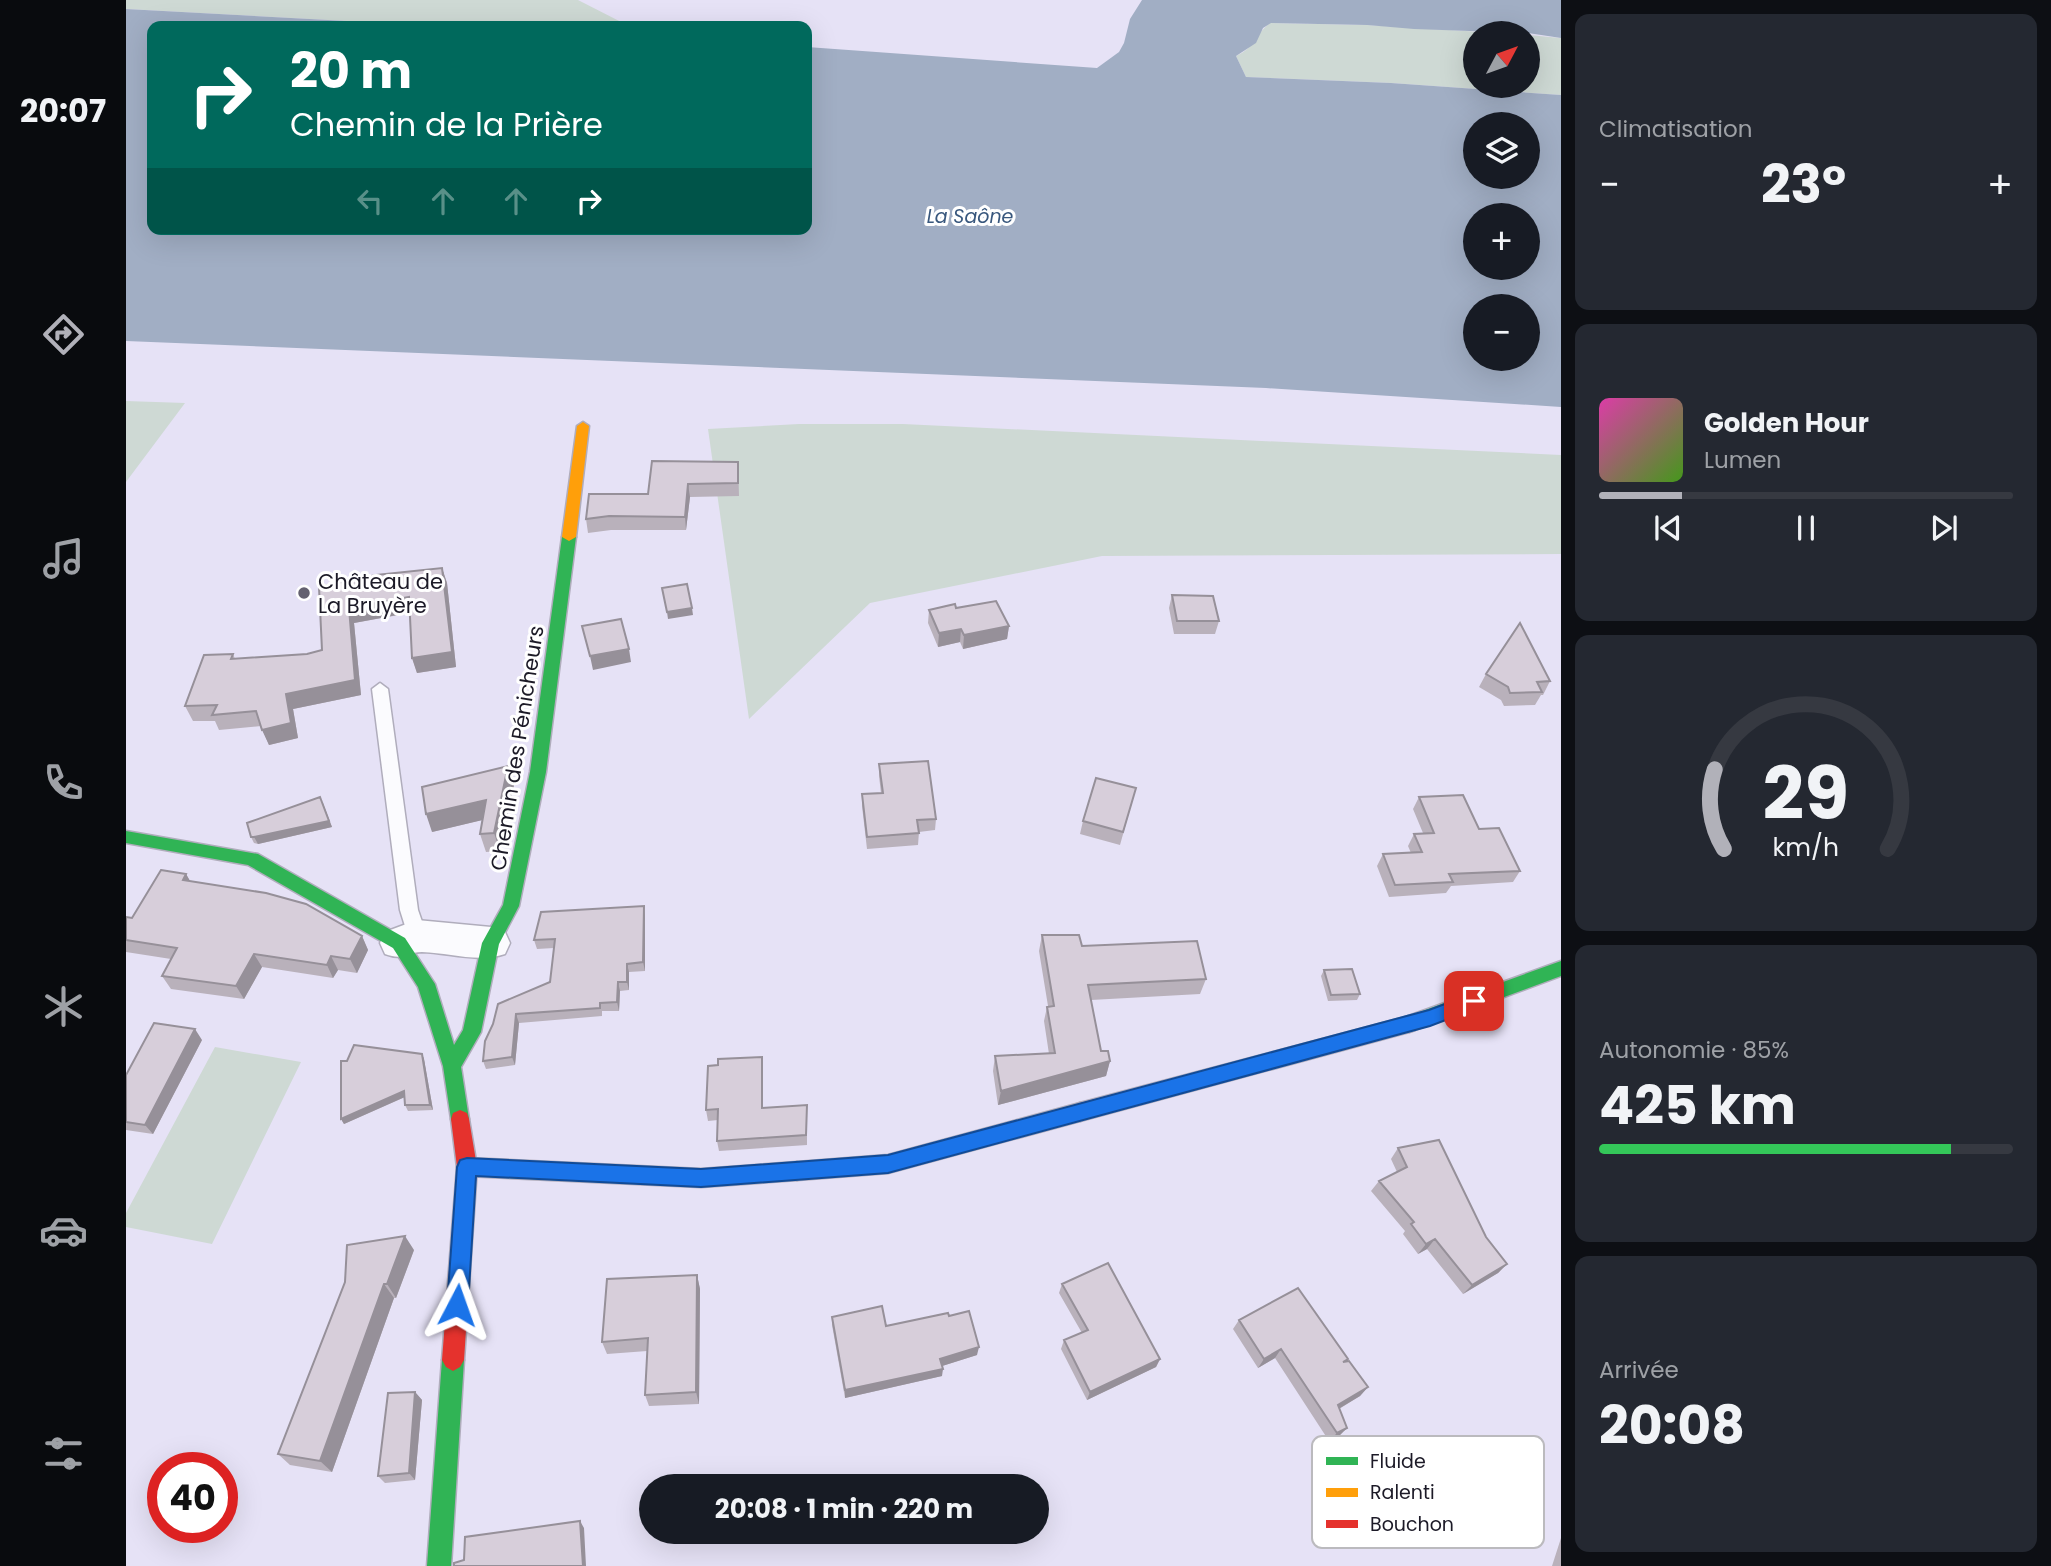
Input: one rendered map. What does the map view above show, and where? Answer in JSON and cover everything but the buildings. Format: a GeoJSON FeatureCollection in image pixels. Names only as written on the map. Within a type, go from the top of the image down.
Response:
{"type":"FeatureCollection","features":[{"type":"Feature","properties":{"kind":"street","name":"Chemin des Pénicheurs"},"geometry":{"type":"LineString","coordinates":[[452,1066],[472,1032],[491,943],[511,906],[538,772],[583,426]]}},
{"type":"Feature","properties":{"kind":"street"},"geometry":{"type":"LineString","coordinates":[[126,837],[252,859],[408,939],[491,943]]}},
{"type":"Feature","properties":{"kind":"street"},"geometry":{"type":"LineString","coordinates":[[408,939],[426,984],[452,1066],[467,1167],[439,1566]]}},
{"type":"Feature","properties":{"kind":"street"},"geometry":{"type":"LineString","coordinates":[[467,1167],[701,1178],[888,1164],[1430,1018],[1561,968]]}},
{"type":"Feature","properties":{"kind":"lane"},"geometry":{"type":"LineString","coordinates":[[380,689],[409,910],[408,939]]}},
{"type":"Feature","properties":{"kind":"shaded area"},"geometry":{"type":"Polygon","coordinates":[[[126,0],[578,0],[619,21],[347,21],[126,9],[126,0]]]}},
{"type":"Feature","properties":{"kind":"shaded area"},"geometry":{"type":"Polygon","coordinates":[[[1270,23],[1463,31],[1463,88],[1246,77],[1236,56],[1248,48],[1270,23]]]}},
{"type":"Feature","properties":{"kind":"shaded area"},"geometry":{"type":"Polygon","coordinates":[[[1540,36],[1561,38],[1561,95],[1540,94],[1540,36]]]}},
{"type":"Feature","properties":{"kind":"shaded area"},"geometry":{"type":"Polygon","coordinates":[[[126,401],[185,403],[126,482],[126,401]]]}},
{"type":"Feature","properties":{"kind":"shaded area"},"geometry":{"type":"Polygon","coordinates":[[[799,424],[903,424],[1561,455],[1561,554],[1102,556],[870,603],[749,719],[708,429],[799,424]]]}},
{"type":"Feature","properties":{"kind":"shaded area"},"geometry":{"type":"Polygon","coordinates":[[[215,1047],[301,1062],[212,1244],[126,1227],[126,1213],[215,1047]]]}},
{"type":"Feature","properties":{"kind":"water","name":"La Saône"},"geometry":{"type":"Polygon","coordinates":[[[1142,0],[1561,0],[1561,38],[1540,35],[1540,21],[1463,21],[1463,31],[1271,23],[1263,28],[1256,43],[1236,56],[1246,77],[1463,88],[1463,98],[1540,98],[1540,94],[1561,95],[1561,407],[1266,388],[126,341],[126,9],[347,21],[147,21],[147,235],[812,235],[812,47],[1097,68],[1119,52],[1130,19],[1142,0]]]}},
{"type":"Feature","properties":{"kind":"traffic: fast"},"geometry":{"type":"LineString","coordinates":[[452,1066],[472,1032],[491,943],[511,906],[538,772],[569,537]]}},
{"type":"Feature","properties":{"kind":"traffic: fast"},"geometry":{"type":"LineString","coordinates":[[126,837],[252,859],[399,943],[426,984],[452,1066],[460,1119]]}},
{"type":"Feature","properties":{"kind":"traffic: fast"},"geometry":{"type":"LineString","coordinates":[[1409,1024],[1561,968]]}},
{"type":"Feature","properties":{"kind":"traffic: fast"},"geometry":{"type":"LineString","coordinates":[[467,1167],[701,1178],[797,1171]]}},
{"type":"Feature","properties":{"kind":"traffic: fast"},"geometry":{"type":"LineString","coordinates":[[439,1566],[453,1360]]}},
{"type":"Feature","properties":{"kind":"traffic: slow"},"geometry":{"type":"LineString","coordinates":[[569,537],[583,426]]}},
{"type":"Feature","properties":{"kind":"traffic: slow"},"geometry":{"type":"LineString","coordinates":[[797,1171],[888,1164],[1080,1112]]}},
{"type":"Feature","properties":{"kind":"traffic: jam"},"geometry":{"type":"LineString","coordinates":[[1080,1112],[1409,1024]]}},
{"type":"Feature","properties":{"kind":"traffic: jam"},"geometry":{"type":"LineString","coordinates":[[453,1360],[467,1167],[460,1119]]}},
{"type":"Feature","properties":{"kind":"place","name":"Château de La Bruyère"},"geometry":{"type":"Point","coordinates":[304,593]}},
{"type":"Feature","properties":{"kind":"route"},"geometry":{"type":"LineString","coordinates":[[457,1305],[467,1167],[701,1178],[888,1164],[1430,1018],[1474,1001]]}}]}
